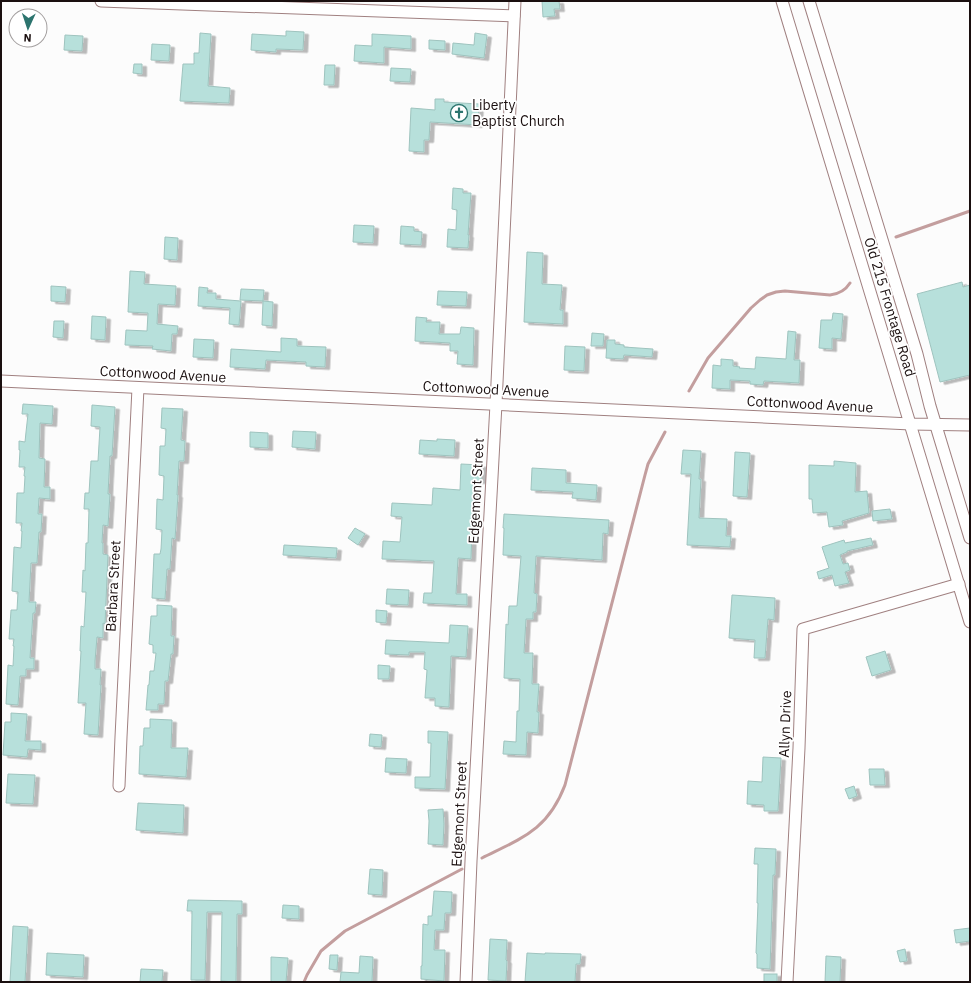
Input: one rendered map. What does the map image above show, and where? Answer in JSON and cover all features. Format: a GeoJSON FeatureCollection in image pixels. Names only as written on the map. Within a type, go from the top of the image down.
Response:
{"type":"FeatureCollection","features":[{"type":"Feature","properties":{"kind":"street"},"geometry":{"type":"LineString","coordinates":[[101,1],[514,16]]}},
{"type":"Feature","properties":{"kind":"street","name":"Edgemont Street"},"geometry":{"type":"LineString","coordinates":[[466,982],[515,1]]}},
{"type":"Feature","properties":{"kind":"street","name":"Old 215 Frontage Road"},"geometry":{"type":"LineString","coordinates":[[782,1],[970,622]]}},
{"type":"Feature","properties":{"kind":"street","name":"Old 215 Frontage Road"},"geometry":{"type":"LineString","coordinates":[[809,1],[917,354],[935,424],[970,538]]}},
{"type":"Feature","properties":{"kind":"street","name":"Cottonwood Avenue"},"geometry":{"type":"LineString","coordinates":[[1,381],[911,424],[970,425]]}},
{"type":"Feature","properties":{"kind":"street","name":"Barbara Street"},"geometry":{"type":"LineString","coordinates":[[119,786],[120,737],[138,388]]}},
{"type":"Feature","properties":{"kind":"street","name":"Allyn Drive"},"geometry":{"type":"LineString","coordinates":[[787,982],[799,748],[803,629],[959,584]]}},
{"type":"Feature","properties":{"kind":"building"},"geometry":{"type":"Polygon","coordinates":[[[542,1],[559,1],[560,9],[554,9],[555,16],[543,17],[542,1]]]}},
{"type":"Feature","properties":{"kind":"building"},"geometry":{"type":"Polygon","coordinates":[[[286,31],[304,32],[303,50],[276,49],[276,52],[251,50],[252,34],[286,36],[286,31]]]}},
{"type":"Feature","properties":{"kind":"building"},"geometry":{"type":"Polygon","coordinates":[[[200,33],[211,34],[208,86],[230,88],[229,103],[180,101],[183,64],[194,64],[194,53],[199,53],[200,33]]]}},
{"type":"Feature","properties":{"kind":"building"},"geometry":{"type":"Polygon","coordinates":[[[475,33],[487,35],[484,58],[452,54],[453,43],[474,45],[475,33]]]}},
{"type":"Feature","properties":{"kind":"building"},"geometry":{"type":"Polygon","coordinates":[[[372,34],[411,36],[411,49],[384,47],[384,63],[354,61],[355,45],[372,46],[372,34]]]}},
{"type":"Feature","properties":{"kind":"building"},"geometry":{"type":"Polygon","coordinates":[[[65,35],[83,36],[82,51],[64,50],[65,35]]]}},
{"type":"Feature","properties":{"kind":"building"},"geometry":{"type":"Polygon","coordinates":[[[429,40],[445,41],[445,50],[429,49],[429,40]]]}},
{"type":"Feature","properties":{"kind":"building"},"geometry":{"type":"Polygon","coordinates":[[[152,44],[170,45],[169,61],[151,60],[152,44]]]}},
{"type":"Feature","properties":{"kind":"building"},"geometry":{"type":"Polygon","coordinates":[[[134,64],[142,64],[142,74],[133,73],[134,64]]]}},
{"type":"Feature","properties":{"kind":"building"},"geometry":{"type":"Polygon","coordinates":[[[325,65],[335,65],[334,85],[324,85],[325,65]]]}},
{"type":"Feature","properties":{"kind":"building"},"geometry":{"type":"Polygon","coordinates":[[[391,68],[411,69],[410,82],[390,81],[391,68]]]}},
{"type":"Feature","properties":{"kind":"building"},"geometry":{"type":"Polygon","coordinates":[[[435,99],[444,99],[444,102],[479,104],[478,125],[430,122],[429,140],[424,140],[424,152],[409,151],[411,108],[435,110],[435,99]]]}},
{"type":"Feature","properties":{"kind":"building"},"geometry":{"type":"Polygon","coordinates":[[[453,188],[463,189],[463,193],[471,193],[468,248],[447,247],[448,229],[456,230],[457,210],[452,209],[453,188]]]}},
{"type":"Feature","properties":{"kind":"building"},"geometry":{"type":"Polygon","coordinates":[[[354,225],[374,226],[373,243],[353,242],[354,225]]]}},
{"type":"Feature","properties":{"kind":"building"},"geometry":{"type":"Polygon","coordinates":[[[401,226],[414,227],[414,231],[422,232],[421,245],[400,244],[401,226]]]}},
{"type":"Feature","properties":{"kind":"building"},"geometry":{"type":"Polygon","coordinates":[[[165,237],[178,238],[177,260],[164,259],[165,237]]]}},
{"type":"Feature","properties":{"kind":"building"},"geometry":{"type":"Polygon","coordinates":[[[527,252],[543,253],[542,284],[562,285],[560,310],[563,310],[563,324],[524,322],[527,252]]]}},
{"type":"Feature","properties":{"kind":"building"},"geometry":{"type":"Polygon","coordinates":[[[130,271],[145,272],[144,284],[176,286],[175,305],[158,304],[157,324],[178,326],[177,334],[172,334],[171,351],[152,349],[153,346],[125,345],[126,330],[147,331],[148,313],[128,312],[130,271]]]}},
{"type":"Feature","properties":{"kind":"building"},"geometry":{"type":"Polygon","coordinates":[[[962,282],[963,287],[970,285],[970,375],[940,382],[917,294],[962,282]]]}},
{"type":"Feature","properties":{"kind":"building"},"geometry":{"type":"Polygon","coordinates":[[[51,286],[66,287],[65,302],[51,301],[51,286]]]}},
{"type":"Feature","properties":{"kind":"building"},"geometry":{"type":"Polygon","coordinates":[[[199,287],[208,288],[207,293],[216,293],[216,299],[241,301],[239,325],[229,324],[230,308],[198,306],[199,287]]]}},
{"type":"Feature","properties":{"kind":"building"},"geometry":{"type":"Polygon","coordinates":[[[241,289],[264,290],[263,301],[240,300],[241,289]]]}},
{"type":"Feature","properties":{"kind":"building"},"geometry":{"type":"Polygon","coordinates":[[[438,291],[467,292],[466,306],[437,305],[438,291]]]}},
{"type":"Feature","properties":{"kind":"building"},"geometry":{"type":"Polygon","coordinates":[[[263,301],[273,302],[272,326],[262,325],[263,301]]]}},
{"type":"Feature","properties":{"kind":"building"},"geometry":{"type":"Polygon","coordinates":[[[833,313],[843,314],[841,339],[832,338],[832,349],[819,348],[821,320],[832,320],[833,313]]]}},
{"type":"Feature","properties":{"kind":"building"},"geometry":{"type":"Polygon","coordinates":[[[92,316],[106,317],[105,340],[91,339],[92,316]]]}},
{"type":"Feature","properties":{"kind":"building"},"geometry":{"type":"Polygon","coordinates":[[[416,317],[427,318],[426,322],[440,322],[439,334],[460,334],[461,327],[474,328],[473,365],[457,364],[458,351],[450,351],[450,343],[415,341],[416,317]]]}},
{"type":"Feature","properties":{"kind":"building"},"geometry":{"type":"Polygon","coordinates":[[[54,321],[64,321],[63,338],[53,337],[54,321]]]}},
{"type":"Feature","properties":{"kind":"building"},"geometry":{"type":"Polygon","coordinates":[[[788,331],[796,332],[794,360],[800,360],[799,383],[764,381],[763,385],[750,384],[750,381],[730,380],[730,389],[712,388],[713,365],[721,366],[721,359],[733,360],[733,366],[740,367],[739,368],[755,369],[756,357],[786,359],[788,331]]]}},
{"type":"Feature","properties":{"kind":"building"},"geometry":{"type":"Polygon","coordinates":[[[592,333],[604,334],[603,346],[591,346],[592,333]]]}},
{"type":"Feature","properties":{"kind":"building"},"geometry":{"type":"Polygon","coordinates":[[[281,338],[297,339],[297,346],[326,347],[325,367],[306,366],[306,362],[266,360],[265,369],[230,367],[231,349],[281,352],[281,338]]]}},
{"type":"Feature","properties":{"kind":"building"},"geometry":{"type":"Polygon","coordinates":[[[194,339],[214,340],[213,358],[193,357],[194,339]]]}},
{"type":"Feature","properties":{"kind":"building"},"geometry":{"type":"Polygon","coordinates":[[[607,340],[615,340],[615,344],[624,345],[624,347],[653,349],[652,357],[624,355],[623,359],[606,358],[607,340]]]}},
{"type":"Feature","properties":{"kind":"building"},"geometry":{"type":"Polygon","coordinates":[[[565,346],[585,347],[584,371],[564,370],[565,346]]]}},
{"type":"Feature","properties":{"kind":"building"},"geometry":{"type":"Polygon","coordinates":[[[23,404],[53,406],[52,424],[40,423],[39,458],[45,459],[44,487],[50,487],[50,499],[39,498],[38,514],[42,514],[41,532],[39,532],[37,563],[31,563],[29,602],[36,602],[35,613],[33,613],[30,658],[34,658],[34,669],[26,669],[26,676],[20,676],[18,705],[6,704],[8,665],[13,666],[14,639],[9,639],[11,610],[17,610],[18,592],[12,591],[14,547],[21,548],[22,531],[22,523],[16,523],[17,493],[24,493],[25,476],[25,467],[19,467],[19,441],[25,442],[28,414],[22,414],[23,404]]]}},
{"type":"Feature","properties":{"kind":"building"},"geometry":{"type":"Polygon","coordinates":[[[92,405],[115,407],[112,456],[110,456],[108,526],[103,525],[102,543],[103,554],[108,555],[105,624],[103,623],[103,638],[97,637],[95,661],[95,669],[101,669],[98,735],[84,734],[86,703],[78,703],[81,626],[84,627],[86,592],[82,592],[83,570],[85,571],[86,543],[88,543],[89,509],[84,509],[85,493],[89,493],[91,461],[98,461],[100,427],[91,426],[92,405]]]}},
{"type":"Feature","properties":{"kind":"building"},"geometry":{"type":"Polygon","coordinates":[[[162,408],[183,409],[181,440],[185,441],[184,461],[179,461],[175,539],[172,538],[170,569],[167,569],[165,599],[152,598],[154,554],[160,554],[162,530],[156,529],[157,499],[163,500],[164,476],[159,475],[160,446],[165,446],[166,429],[161,428],[162,408]]]}},
{"type":"Feature","properties":{"kind":"building"},"geometry":{"type":"Polygon","coordinates":[[[293,431],[316,432],[315,449],[292,447],[293,431]]]}},
{"type":"Feature","properties":{"kind":"building"},"geometry":{"type":"Polygon","coordinates":[[[250,432],[268,433],[268,448],[250,447],[250,432]]]}},
{"type":"Feature","properties":{"kind":"building"},"geometry":{"type":"Polygon","coordinates":[[[437,439],[455,440],[454,456],[419,454],[420,440],[437,441],[437,439]]]}},
{"type":"Feature","properties":{"kind":"building"},"geometry":{"type":"Polygon","coordinates":[[[683,450],[701,451],[699,518],[727,519],[726,536],[731,536],[730,547],[687,545],[691,474],[681,474],[683,450]]]}},
{"type":"Feature","properties":{"kind":"building"},"geometry":{"type":"Polygon","coordinates":[[[735,452],[750,453],[747,497],[733,496],[735,452]]]}},
{"type":"Feature","properties":{"kind":"building"},"geometry":{"type":"Polygon","coordinates":[[[834,461],[856,463],[855,492],[867,491],[869,513],[842,521],[843,525],[829,527],[827,512],[813,513],[812,499],[809,499],[809,465],[834,466],[834,461]]]}},
{"type":"Feature","properties":{"kind":"building"},"geometry":{"type":"Polygon","coordinates":[[[461,464],[482,465],[481,481],[476,481],[475,503],[473,503],[471,559],[458,558],[456,594],[467,594],[467,605],[423,603],[424,593],[432,593],[434,561],[382,559],[383,541],[400,542],[402,517],[391,516],[392,503],[432,505],[433,488],[460,490],[461,464]]]}},
{"type":"Feature","properties":{"kind":"building"},"geometry":{"type":"Polygon","coordinates":[[[532,468],[566,470],[566,483],[597,485],[596,500],[572,498],[573,492],[531,490],[532,468]]]}},
{"type":"Feature","properties":{"kind":"building"},"geometry":{"type":"Polygon","coordinates":[[[890,509],[892,519],[873,521],[872,511],[890,509]]]}},
{"type":"Feature","properties":{"kind":"building"},"geometry":{"type":"Polygon","coordinates":[[[504,514],[609,520],[608,534],[603,533],[602,560],[536,556],[534,593],[537,594],[536,612],[533,612],[533,619],[526,619],[524,653],[533,653],[532,684],[539,684],[537,712],[539,712],[538,733],[527,732],[526,755],[503,754],[504,741],[516,742],[517,711],[519,711],[520,679],[504,678],[506,624],[508,625],[509,606],[517,606],[521,556],[503,555],[504,514]]]}},
{"type":"Feature","properties":{"kind":"building"},"geometry":{"type":"Polygon","coordinates":[[[355,528],[365,534],[358,545],[348,538],[355,528]]]}},
{"type":"Feature","properties":{"kind":"building"},"geometry":{"type":"Polygon","coordinates":[[[871,538],[873,545],[847,551],[840,555],[843,564],[848,563],[850,570],[845,572],[849,583],[835,586],[832,575],[819,579],[817,572],[829,568],[822,547],[844,540],[845,543],[871,538]]]}},
{"type":"Feature","properties":{"kind":"building"},"geometry":{"type":"Polygon","coordinates":[[[284,545],[337,548],[336,558],[283,555],[284,545]]]}},
{"type":"Feature","properties":{"kind":"building"},"geometry":{"type":"Polygon","coordinates":[[[387,589],[409,590],[408,605],[386,604],[387,589]]]}},
{"type":"Feature","properties":{"kind":"building"},"geometry":{"type":"Polygon","coordinates":[[[732,595],[775,598],[774,620],[768,619],[765,658],[754,658],[755,640],[729,638],[732,595]]]}},
{"type":"Feature","properties":{"kind":"building"},"geometry":{"type":"Polygon","coordinates":[[[157,605],[172,606],[171,636],[174,636],[173,654],[171,654],[168,681],[165,681],[164,704],[158,704],[158,710],[146,710],[150,671],[154,671],[156,653],[153,653],[153,645],[149,644],[151,616],[157,616],[157,605]]]}},
{"type":"Feature","properties":{"kind":"building"},"geometry":{"type":"Polygon","coordinates":[[[376,610],[387,611],[386,623],[376,622],[376,610]]]}},
{"type":"Feature","properties":{"kind":"building"},"geometry":{"type":"Polygon","coordinates":[[[450,625],[468,626],[466,657],[451,656],[449,707],[435,706],[435,698],[425,698],[427,670],[424,669],[425,652],[409,652],[409,655],[385,654],[386,640],[449,643],[450,625]]]}},
{"type":"Feature","properties":{"kind":"building"},"geometry":{"type":"Polygon","coordinates":[[[885,651],[891,670],[872,676],[866,657],[885,651]]]}},
{"type":"Feature","properties":{"kind":"building"},"geometry":{"type":"Polygon","coordinates":[[[378,665],[390,666],[389,679],[378,679],[378,665]]]}},
{"type":"Feature","properties":{"kind":"building"},"geometry":{"type":"Polygon","coordinates":[[[11,713],[27,714],[25,741],[41,741],[41,750],[28,749],[27,757],[3,755],[5,722],[11,722],[11,713]]]}},
{"type":"Feature","properties":{"kind":"building"},"geometry":{"type":"Polygon","coordinates":[[[150,719],[172,720],[171,748],[188,748],[186,777],[139,774],[140,746],[143,746],[144,728],[150,728],[150,719]]]}},
{"type":"Feature","properties":{"kind":"building"},"geometry":{"type":"Polygon","coordinates":[[[428,731],[448,732],[445,789],[415,788],[415,777],[430,777],[431,743],[428,743],[428,731]]]}},
{"type":"Feature","properties":{"kind":"building"},"geometry":{"type":"Polygon","coordinates":[[[370,734],[382,735],[381,747],[369,746],[370,734]]]}},
{"type":"Feature","properties":{"kind":"building"},"geometry":{"type":"Polygon","coordinates":[[[763,757],[781,758],[778,811],[764,811],[764,805],[747,804],[748,781],[762,782],[763,757]]]}},
{"type":"Feature","properties":{"kind":"building"},"geometry":{"type":"Polygon","coordinates":[[[386,758],[407,759],[406,773],[385,772],[386,758]]]}},
{"type":"Feature","properties":{"kind":"building"},"geometry":{"type":"Polygon","coordinates":[[[869,769],[884,769],[885,785],[870,785],[869,769]]]}},
{"type":"Feature","properties":{"kind":"building"},"geometry":{"type":"Polygon","coordinates":[[[8,774],[35,775],[33,804],[6,803],[8,774]]]}},
{"type":"Feature","properties":{"kind":"building"},"geometry":{"type":"Polygon","coordinates":[[[854,786],[857,796],[849,799],[845,789],[854,786]]]}},
{"type":"Feature","properties":{"kind":"building"},"geometry":{"type":"Polygon","coordinates":[[[138,803],[184,805],[183,833],[136,830],[138,803]]]}},
{"type":"Feature","properties":{"kind":"building"},"geometry":{"type":"Polygon","coordinates":[[[443,809],[443,845],[428,844],[428,810],[443,809]]]}},
{"type":"Feature","properties":{"kind":"building"},"geometry":{"type":"Polygon","coordinates":[[[755,848],[776,849],[775,875],[773,875],[770,969],[757,968],[758,864],[754,864],[755,848]]]}},
{"type":"Feature","properties":{"kind":"building"},"geometry":{"type":"Polygon","coordinates":[[[370,869],[383,870],[382,895],[368,894],[370,869]]]}},
{"type":"Feature","properties":{"kind":"building"},"geometry":{"type":"Polygon","coordinates":[[[434,891],[452,892],[451,913],[445,913],[444,930],[435,930],[434,950],[445,950],[444,981],[421,979],[423,924],[428,925],[428,916],[432,916],[434,891]]]}},
{"type":"Feature","properties":{"kind":"building"},"geometry":{"type":"Polygon","coordinates":[[[188,900],[242,901],[242,914],[237,914],[236,982],[221,981],[222,912],[207,912],[205,980],[191,980],[192,911],[187,911],[188,900]]]}},
{"type":"Feature","properties":{"kind":"building"},"geometry":{"type":"Polygon","coordinates":[[[283,905],[299,906],[299,919],[282,918],[283,905]]]}},
{"type":"Feature","properties":{"kind":"building"},"geometry":{"type":"Polygon","coordinates":[[[13,926],[28,927],[25,982],[10,982],[13,926]]]}},
{"type":"Feature","properties":{"kind":"building"},"geometry":{"type":"Polygon","coordinates":[[[970,928],[970,941],[956,943],[954,930],[970,928]]]}},
{"type":"Feature","properties":{"kind":"building"},"geometry":{"type":"Polygon","coordinates":[[[490,939],[507,940],[506,981],[488,980],[490,939]]]}},
{"type":"Feature","properties":{"kind":"building"},"geometry":{"type":"Polygon","coordinates":[[[905,949],[907,961],[900,962],[897,951],[905,949]]]}},
{"type":"Feature","properties":{"kind":"building"},"geometry":{"type":"Polygon","coordinates":[[[47,953],[84,955],[83,977],[46,975],[47,953]]]}},
{"type":"Feature","properties":{"kind":"building"},"geometry":{"type":"Polygon","coordinates":[[[527,953],[581,954],[580,964],[576,964],[575,982],[525,982],[527,953]]]}},
{"type":"Feature","properties":{"kind":"building"},"geometry":{"type":"Polygon","coordinates":[[[330,955],[338,955],[337,970],[329,969],[330,955]]]}},
{"type":"Feature","properties":{"kind":"building"},"geometry":{"type":"Polygon","coordinates":[[[360,956],[373,957],[372,982],[340,982],[341,972],[359,973],[360,956]]]}},
{"type":"Feature","properties":{"kind":"building"},"geometry":{"type":"Polygon","coordinates":[[[826,956],[841,957],[840,982],[825,982],[826,956]]]}},
{"type":"Feature","properties":{"kind":"building"},"geometry":{"type":"Polygon","coordinates":[[[271,957],[288,958],[286,982],[271,982],[271,957]]]}},
{"type":"Feature","properties":{"kind":"building"},"geometry":{"type":"Polygon","coordinates":[[[141,969],[163,970],[162,982],[140,982],[141,969]]]}},
{"type":"Feature","properties":{"kind":"building"},"geometry":{"type":"Polygon","coordinates":[[[764,974],[777,974],[777,982],[764,982],[764,974]]]}},
{"type":"Feature","properties":{"kind":"waterway"},"geometry":{"type":"LineString","coordinates":[[896,237],[970,211]]}},
{"type":"Feature","properties":{"kind":"waterway"},"geometry":{"type":"LineString","coordinates":[[689,391],[708,358],[751,308],[767,295],[785,291],[830,295],[842,292],[850,283]]}},
{"type":"Feature","properties":{"kind":"waterway"},"geometry":{"type":"LineString","coordinates":[[482,858],[521,838],[542,823],[558,800],[565,785],[648,464],[665,432]]}},
{"type":"Feature","properties":{"kind":"waterway"},"geometry":{"type":"LineString","coordinates":[[304,982],[321,951],[345,931],[462,869]]}},
{"type":"Feature","properties":{"kind":"place","name":"Liberty Baptist Church"},"geometry":{"type":"Point","coordinates":[459,113]}}]}
